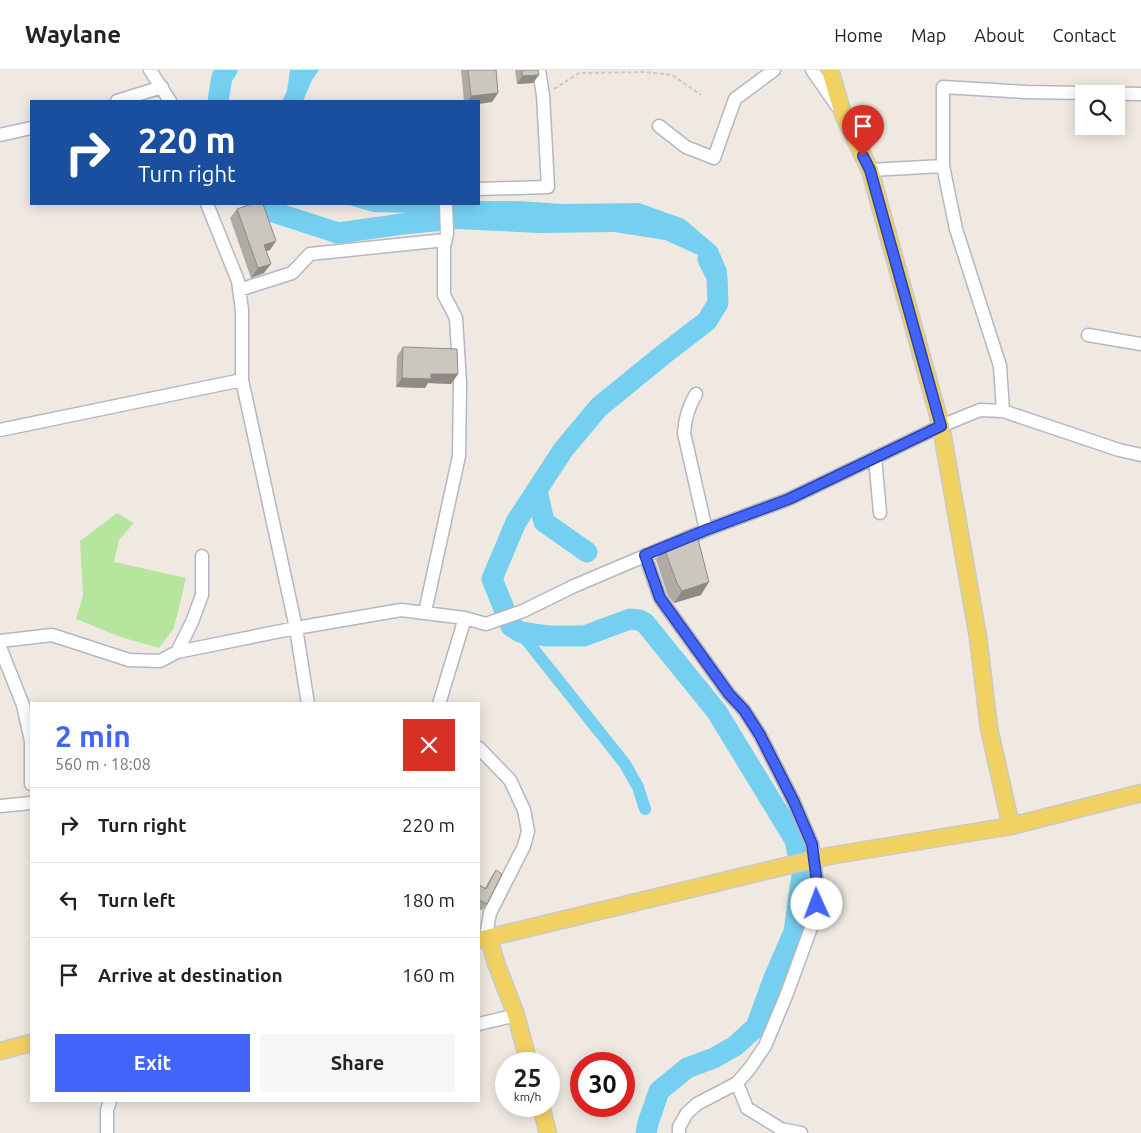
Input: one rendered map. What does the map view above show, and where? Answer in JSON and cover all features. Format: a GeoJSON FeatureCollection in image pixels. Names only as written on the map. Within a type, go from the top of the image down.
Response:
{"type":"FeatureCollection","features":[{"type":"Feature","properties":{"kind":"main road"},"geometry":{"type":"LineString","coordinates":[[830,70],[843,114],[870,170],[941,426],[978,640],[989,728],[1010,826]]}},
{"type":"Feature","properties":{"kind":"main road"},"geometry":{"type":"LineString","coordinates":[[526,1052],[516,1015],[483,934],[829,856],[1010,826],[1141,793]]}},
{"type":"Feature","properties":{"kind":"main road"},"geometry":{"type":"LineString","coordinates":[[0,1051],[30,1044]]}},
{"type":"Feature","properties":{"kind":"main road"},"geometry":{"type":"LineString","coordinates":[[544,1117],[548,1133]]}},
{"type":"Feature","properties":{"kind":"street"},"geometry":{"type":"LineString","coordinates":[[150,70],[169,100]]}},
{"type":"Feature","properties":{"kind":"street"},"geometry":{"type":"LineString","coordinates":[[480,189],[548,188],[543,95],[539,70]]}},
{"type":"Feature","properties":{"kind":"street"},"geometry":{"type":"LineString","coordinates":[[659,126],[686,147],[714,158],[735,100],[774,70]]}},
{"type":"Feature","properties":{"kind":"street"},"geometry":{"type":"LineString","coordinates":[[812,70],[843,114]]}},
{"type":"Feature","properties":{"kind":"street"},"geometry":{"type":"LineString","coordinates":[[120,100],[162,87]]}},
{"type":"Feature","properties":{"kind":"street"},"geometry":{"type":"LineString","coordinates":[[1003,411],[1000,366],[956,229],[943,166],[944,88],[1026,92],[1141,94]]}},
{"type":"Feature","properties":{"kind":"street"},"geometry":{"type":"LineString","coordinates":[[0,135],[30,128]]}},
{"type":"Feature","properties":{"kind":"street"},"geometry":{"type":"LineString","coordinates":[[870,170],[943,166]]}},
{"type":"Feature","properties":{"kind":"street"},"geometry":{"type":"LineString","coordinates":[[207,205],[238,281],[242,310],[242,380],[296,628],[308,702]]}},
{"type":"Feature","properties":{"kind":"street"},"geometry":{"type":"LineString","coordinates":[[425,612],[459,456],[460,383],[456,318],[444,295],[446,205]]}},
{"type":"Feature","properties":{"kind":"street"},"geometry":{"type":"LineString","coordinates":[[239,290],[292,273],[310,254],[446,237]]}},
{"type":"Feature","properties":{"kind":"street"},"geometry":{"type":"LineString","coordinates":[[1088,335],[1141,344]]}},
{"type":"Feature","properties":{"kind":"street"},"geometry":{"type":"LineString","coordinates":[[0,430],[242,380]]}},
{"type":"Feature","properties":{"kind":"street"},"geometry":{"type":"LineString","coordinates":[[696,394],[690,404],[685,420],[684,434],[706,530]]}},
{"type":"Feature","properties":{"kind":"street"},"geometry":{"type":"LineString","coordinates":[[0,641],[52,635],[129,660],[160,661],[177,652],[296,628],[401,610],[465,618],[486,624],[523,611],[645,555],[789,499],[941,426],[980,410],[1003,411],[1119,450],[1141,455]]}},
{"type":"Feature","properties":{"kind":"street"},"geometry":{"type":"LineString","coordinates":[[875,457],[880,513]]}},
{"type":"Feature","properties":{"kind":"street"},"geometry":{"type":"LineString","coordinates":[[645,555],[660,598],[729,694],[744,710],[760,735],[794,802],[812,844],[818,891],[811,928],[765,1046],[737,1083],[697,1104],[688,1112],[679,1127],[679,1133]]}},
{"type":"Feature","properties":{"kind":"street"},"geometry":{"type":"LineString","coordinates":[[177,652],[192,622],[202,595],[202,556]]}},
{"type":"Feature","properties":{"kind":"street"},"geometry":{"type":"LineString","coordinates":[[440,702],[465,618]]}},
{"type":"Feature","properties":{"kind":"street"},"geometry":{"type":"LineString","coordinates":[[0,647],[25,714],[30,736]]}},
{"type":"Feature","properties":{"kind":"street"},"geometry":{"type":"LineString","coordinates":[[480,749],[510,780],[524,810],[528,831],[524,846],[490,913],[483,934]]}},
{"type":"Feature","properties":{"kind":"street"},"geometry":{"type":"LineString","coordinates":[[0,806],[30,802]]}},
{"type":"Feature","properties":{"kind":"street"},"geometry":{"type":"LineString","coordinates":[[480,1024],[516,1015]]}},
{"type":"Feature","properties":{"kind":"street"},"geometry":{"type":"LineString","coordinates":[[737,1083],[747,1108],[781,1129],[801,1133]]}},
{"type":"Feature","properties":{"kind":"street"},"geometry":{"type":"LineString","coordinates":[[107,1133],[107,1110],[110,1102]]}},
{"type":"Feature","properties":{"kind":"path"},"geometry":{"type":"LineString","coordinates":[[543,95],[579,73],[645,72],[672,75],[700,95]]}},
{"type":"Feature","properties":{"kind":"green space"},"geometry":{"type":"Polygon","coordinates":[[[117,513],[134,523],[119,540],[114,562],[186,578],[174,628],[159,648],[121,637],[76,619],[83,596],[80,541],[117,513]]]}},
{"type":"Feature","properties":{"kind":"water"},"geometry":{"type":"Polygon","coordinates":[[[290,70],[319,70],[312,80],[303,100],[282,100],[287,91],[290,70]]]}},
{"type":"Feature","properties":{"kind":"water"},"geometry":{"type":"Polygon","coordinates":[[[480,201],[564,204],[639,203],[684,219],[717,247],[727,270],[725,288],[709,282],[698,255],[665,240],[614,232],[539,233],[458,229],[410,234],[412,213],[373,212],[349,205],[480,205],[480,201]]]}},
{"type":"Feature","properties":{"kind":"building"},"geometry":{"type":"Polygon","coordinates":[[[468,70],[496,70],[498,93],[471,96],[468,70]]]}},
{"type":"Feature","properties":{"kind":"building"},"geometry":{"type":"Polygon","coordinates":[[[522,70],[538,70],[539,75],[522,76],[522,70]]]}},
{"type":"Feature","properties":{"kind":"building"},"geometry":{"type":"Polygon","coordinates":[[[249,205],[263,205],[276,241],[264,245],[271,264],[258,268],[237,209],[249,205]]]}},
{"type":"Feature","properties":{"kind":"building"},"geometry":{"type":"Polygon","coordinates":[[[403,347],[457,349],[458,374],[431,374],[431,379],[402,378],[403,347]]]}},
{"type":"Feature","properties":{"kind":"building"},"geometry":{"type":"Polygon","coordinates":[[[697,535],[709,582],[682,591],[677,583],[664,548],[697,535]]]}},
{"type":"Feature","properties":{"kind":"building"},"geometry":{"type":"Polygon","coordinates":[[[496,870],[502,874],[487,904],[480,900],[480,886],[486,889],[496,870]]]}},
{"type":"Feature","properties":{"kind":"waterway"},"geometry":{"type":"LineString","coordinates":[[218,100],[222,77],[227,70]]}},
{"type":"Feature","properties":{"kind":"waterway"},"geometry":{"type":"LineString","coordinates":[[256,205],[338,233],[439,219]]}},
{"type":"Feature","properties":{"kind":"waterway"},"geometry":{"type":"LineString","coordinates":[[587,552],[544,522],[537,490],[563,450],[599,407],[707,321],[718,303],[717,277],[708,259]]}},
{"type":"Feature","properties":{"kind":"waterway"},"geometry":{"type":"LineString","coordinates":[[537,490],[516,522],[492,579],[511,626],[520,632],[547,636],[584,636],[630,619],[645,623],[717,712],[795,840],[802,875],[794,932],[756,1027],[735,1046],[714,1058],[687,1068],[659,1091],[646,1133]]}},
{"type":"Feature","properties":{"kind":"waterway"},"geometry":{"type":"LineString","coordinates":[[520,632],[625,764],[638,787],[645,809]]}},
{"type":"Feature","properties":{"kind":"route"},"geometry":{"type":"LineString","coordinates":[[817,904],[818,891],[812,844],[794,802],[760,735],[744,710],[729,694],[660,598],[645,555],[789,499],[941,426],[870,170],[863,156]]}}]}
